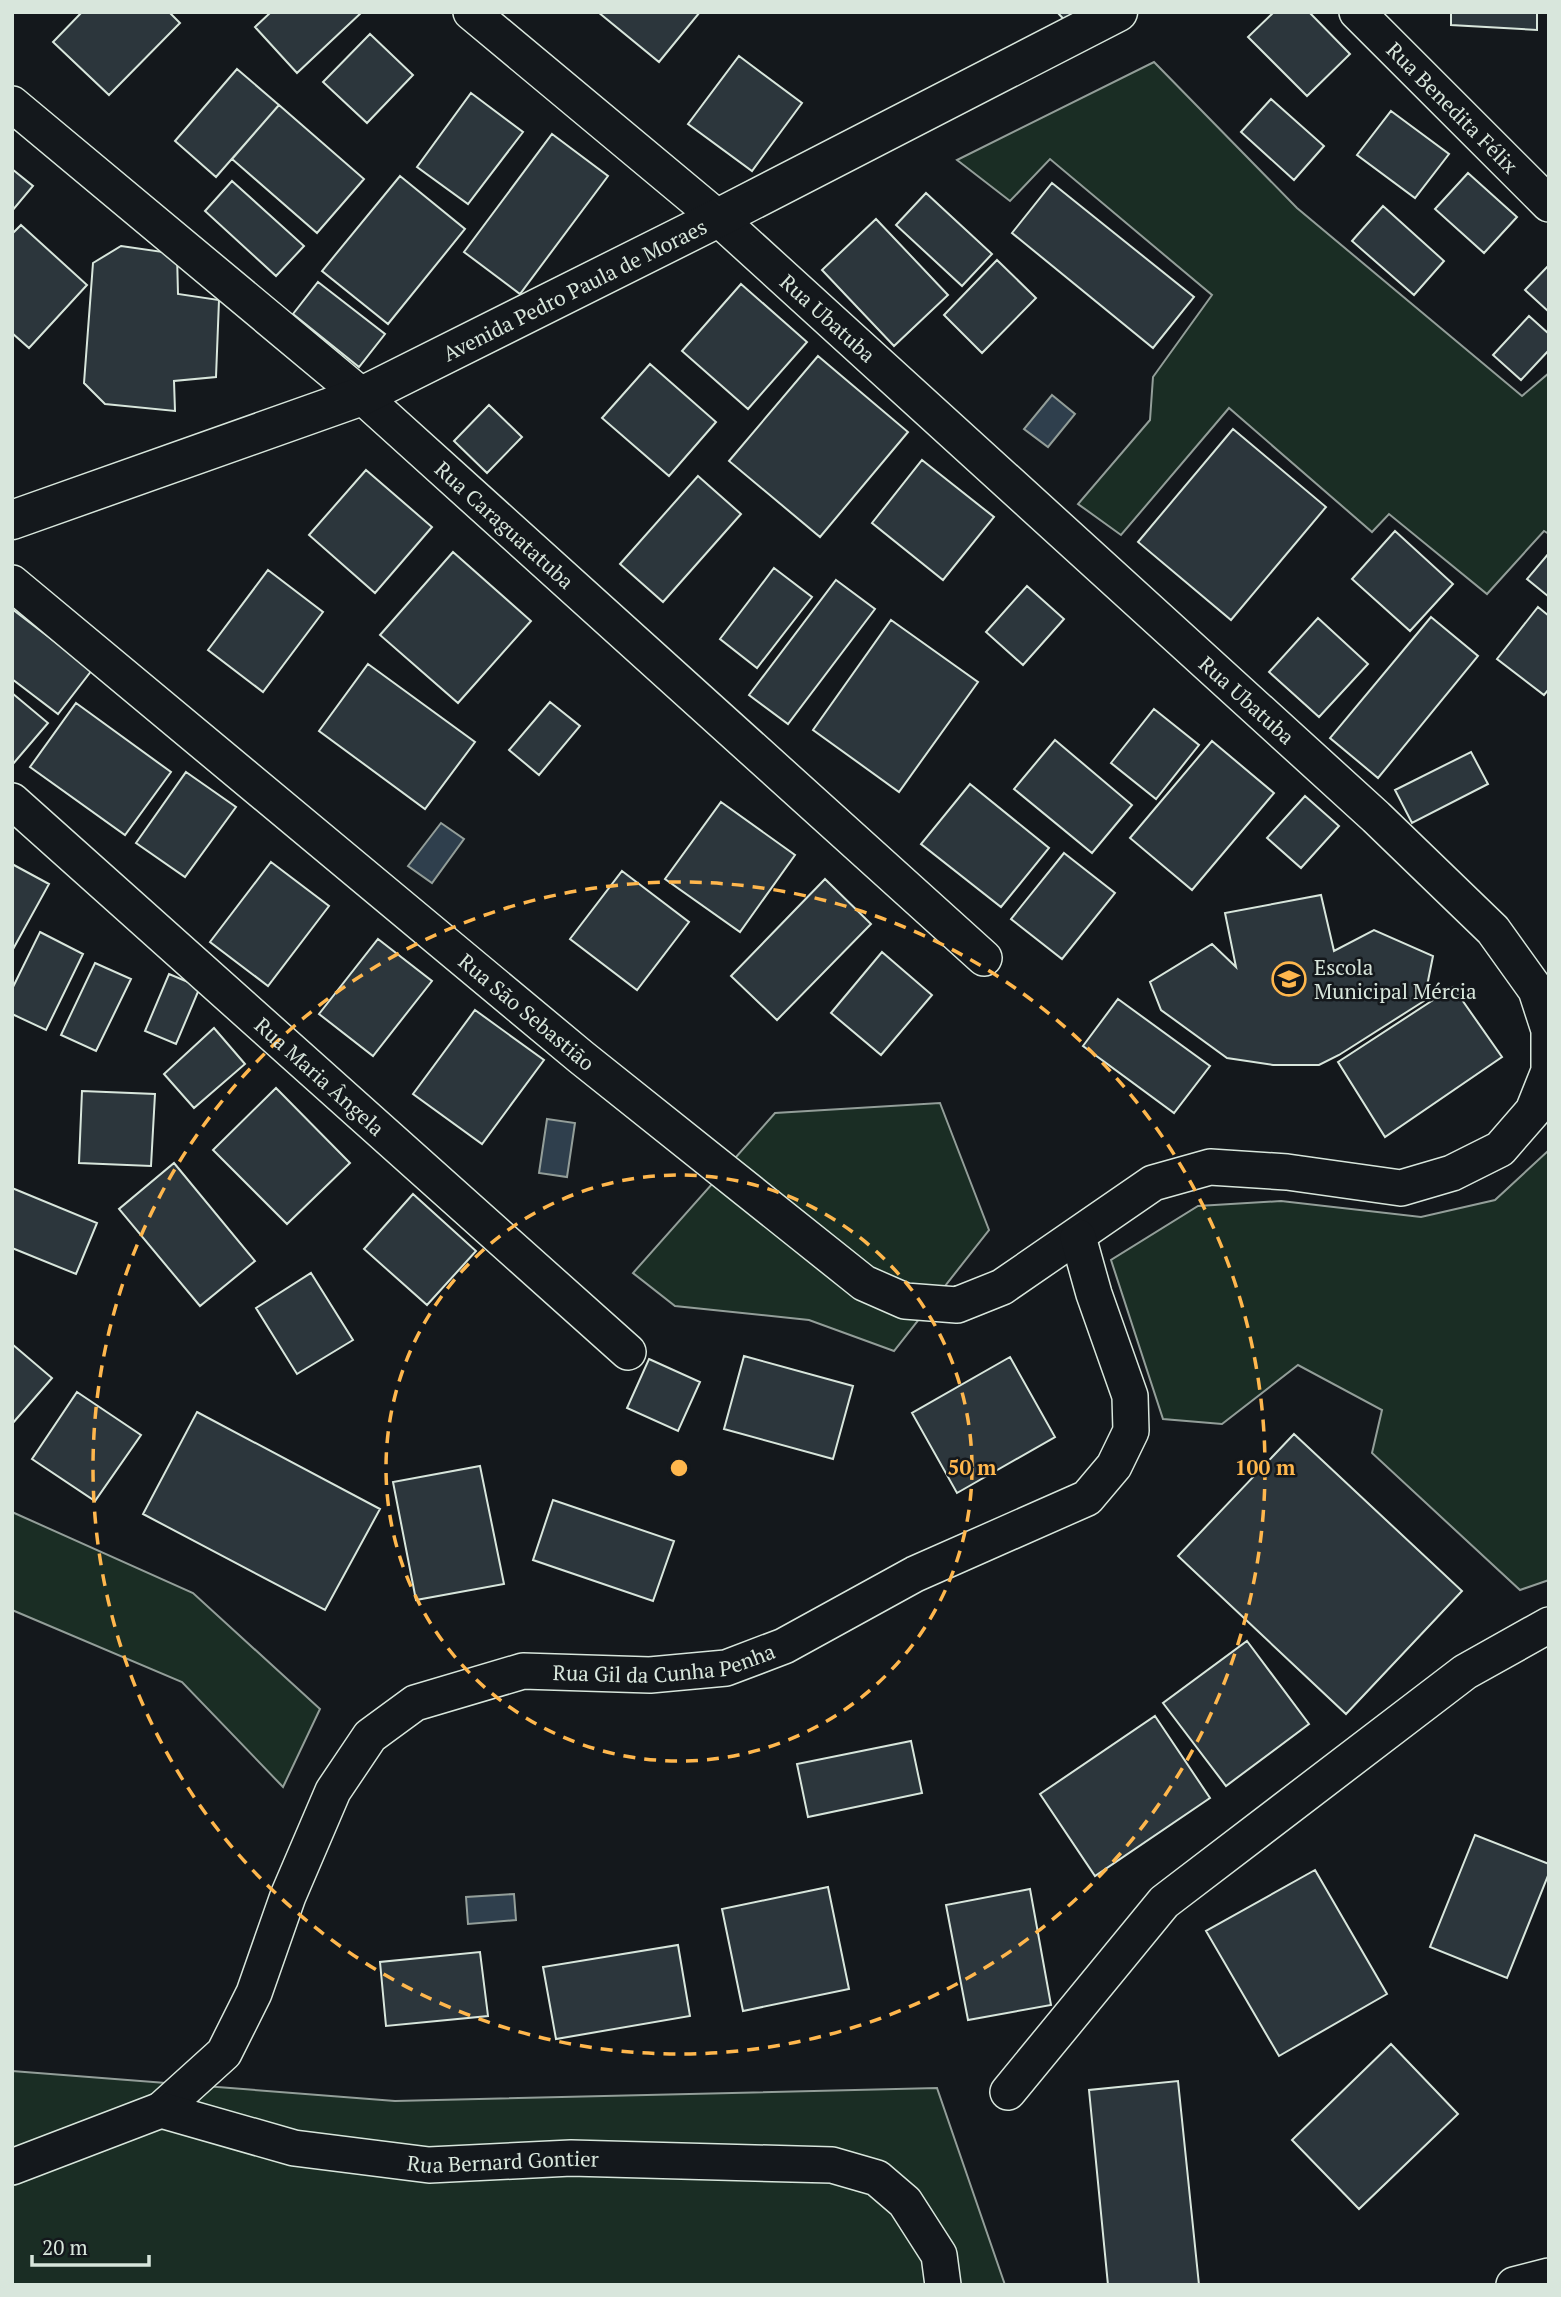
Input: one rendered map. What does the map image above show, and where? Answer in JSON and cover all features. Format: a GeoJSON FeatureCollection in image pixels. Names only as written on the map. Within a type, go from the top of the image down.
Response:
{"type":"FeatureCollection","features":[{"type":"Feature","properties":{"kind":"main road","name":"Avenida Pedro Paula de Moraes"},"geometry":{"type":"LineString","coordinates":[[12,520],[362,396],[718,218],[1118,12]]}},
{"type":"Feature","properties":{"kind":"street","name":"Rua Ubatuba"},"geometry":{"type":"LineString","coordinates":[[471,12],[718,218],[1376,817],[1493,930],[1536,990],[1549,1030],[1549,1071],[1533,1111],[1500,1149],[1452,1173],[1401,1188],[1287,1172],[1210,1167],[1153,1183],[1078,1237]]}},
{"type":"Feature","properties":{"kind":"street","name":"Rua Benedita Félix"},"geometry":{"type":"LineString","coordinates":[[1357,12],[1549,204]]}},
{"type":"Feature","properties":{"kind":"street","name":"Rua Caraguatatuba"},"geometry":{"type":"LineString","coordinates":[[12,104],[362,396],[984,958]]}},
{"type":"Feature","properties":{"kind":"street","name":"Rua São Sebastião"},"geometry":{"type":"LineString","coordinates":[[12,583],[580,1058],[864,1283],[905,1301],[957,1305],[1002,1287],[1078,1237]]}},
{"type":"Feature","properties":{"kind":"street","name":"Rua Maria Ângela"},"geometry":{"type":"LineString","coordinates":[[12,801],[628,1352]]}},
{"type":"Feature","properties":{"kind":"street","name":"Rua Gil da Cunha Penha"},"geometry":{"type":"LineString","coordinates":[[161,2110],[223,2053],[254,1993],[288,1896],[333,1791],[370,1735],[415,1703],[523,1671],[650,1675],[726,1668],[784,1646],[915,1574],[1087,1498],[1114,1465],[1131,1431],[1130,1396],[1094,1294],[1078,1237]]}},
{"type":"Feature","properties":{"kind":"street"},"geometry":{"type":"LineString","coordinates":[[1008,2092],[1164,1902],[1465,1672],[1549,1625]]}},
{"type":"Feature","properties":{"kind":"street"},"geometry":{"type":"LineString","coordinates":[[12,2167],[161,2110]]}},
{"type":"Feature","properties":{"kind":"street","name":"Rua Bernard Gontier"},"geometry":{"type":"LineString","coordinates":[[161,2110],[294,2148],[429,2165],[571,2158],[832,2165],[877,2178],[905,2202],[939,2255],[943,2285]]}},
{"type":"Feature","properties":{"kind":"street"},"geometry":{"type":"LineString","coordinates":[[1514,2285],[1549,2276]]}},
{"type":"Feature","properties":{"kind":"green space"},"geometry":{"type":"Polygon","coordinates":[[[1154,62],[1297,208],[1522,396],[1549,373],[1549,534],[1544,531],[1487,594],[1389,514],[1372,532],[1229,408],[1121,535],[1078,504],[1150,420],[1153,377],[1212,295],[1050,159],[1010,201],[957,160],[1154,62]]]}},
{"type":"Feature","properties":{"kind":"green space"},"geometry":{"type":"Polygon","coordinates":[[[940,1103],[989,1230],[894,1351],[809,1320],[675,1306],[633,1273],[775,1113],[940,1103]]]}},
{"type":"Feature","properties":{"kind":"green space"},"geometry":{"type":"Polygon","coordinates":[[[1549,1150],[1549,1580],[1520,1590],[1372,1453],[1382,1410],[1298,1365],[1222,1424],[1163,1419],[1111,1260],[1198,1206],[1281,1201],[1421,1217],[1495,1200],[1549,1150]]]}},
{"type":"Feature","properties":{"kind":"green space"},"geometry":{"type":"Polygon","coordinates":[[[12,1512],[193,1593],[320,1709],[283,1787],[182,1682],[12,1610],[12,1512]]]}},
{"type":"Feature","properties":{"kind":"green space"},"geometry":{"type":"Polygon","coordinates":[[[12,2071],[395,2101],[937,2088],[1005,2285],[12,2285],[12,2071]]]}},
{"type":"Feature","properties":{"kind":"water"},"geometry":{"type":"Polygon","coordinates":[[[1052,395],[1075,414],[1048,447],[1024,429],[1052,395]]]}},
{"type":"Feature","properties":{"kind":"water"},"geometry":{"type":"Polygon","coordinates":[[[441,823],[464,839],[432,883],[408,866],[441,823]]]}},
{"type":"Feature","properties":{"kind":"water"},"geometry":{"type":"Polygon","coordinates":[[[547,1119],[575,1123],[567,1177],[539,1173],[547,1119]]]}},
{"type":"Feature","properties":{"kind":"water"},"geometry":{"type":"Polygon","coordinates":[[[514,1894],[516,1920],[468,1924],[466,1897],[514,1894]]]}},
{"type":"Feature","properties":{"kind":"building"},"geometry":{"type":"Polygon","coordinates":[[[82,12],[169,12],[180,23],[109,95],[53,42],[82,12]]]}},
{"type":"Feature","properties":{"kind":"building"},"geometry":{"type":"Polygon","coordinates":[[[271,12],[362,12],[297,73],[255,27],[271,12]]]}},
{"type":"Feature","properties":{"kind":"building"},"geometry":{"type":"Polygon","coordinates":[[[598,12],[700,12],[659,62],[598,12]]]}},
{"type":"Feature","properties":{"kind":"building"},"geometry":{"type":"Polygon","coordinates":[[[1057,12],[1087,12],[1071,27],[1057,12]]]}},
{"type":"Feature","properties":{"kind":"building"},"geometry":{"type":"Polygon","coordinates":[[[1274,12],[1309,12],[1350,54],[1307,96],[1248,37],[1274,12]]]}},
{"type":"Feature","properties":{"kind":"building"},"geometry":{"type":"Polygon","coordinates":[[[1451,12],[1537,12],[1537,30],[1451,25],[1451,12]]]}},
{"type":"Feature","properties":{"kind":"building"},"geometry":{"type":"Polygon","coordinates":[[[370,34],[413,75],[367,123],[323,82],[370,34]]]}},
{"type":"Feature","properties":{"kind":"building"},"geometry":{"type":"Polygon","coordinates":[[[739,56],[802,103],[752,171],[688,124],[739,56]]]}},
{"type":"Feature","properties":{"kind":"building"},"geometry":{"type":"Polygon","coordinates":[[[237,69],[279,105],[216,177],[175,141],[237,69]]]}},
{"type":"Feature","properties":{"kind":"building"},"geometry":{"type":"Polygon","coordinates":[[[471,93],[523,132],[468,204],[417,167],[471,93]]]}},
{"type":"Feature","properties":{"kind":"building"},"geometry":{"type":"Polygon","coordinates":[[[1271,99],[1324,146],[1294,180],[1241,132],[1271,99]]]}},
{"type":"Feature","properties":{"kind":"building"},"geometry":{"type":"Polygon","coordinates":[[[279,105],[364,179],[317,233],[232,159],[279,105]]]}},
{"type":"Feature","properties":{"kind":"building"},"geometry":{"type":"Polygon","coordinates":[[[1391,111],[1449,154],[1415,198],[1357,155],[1391,111]]]}},
{"type":"Feature","properties":{"kind":"building"},"geometry":{"type":"Polygon","coordinates":[[[552,134],[608,176],[520,294],[464,252],[552,134]]]}},
{"type":"Feature","properties":{"kind":"building"},"geometry":{"type":"Polygon","coordinates":[[[12,169],[33,186],[12,211],[12,169]]]}},
{"type":"Feature","properties":{"kind":"building"},"geometry":{"type":"Polygon","coordinates":[[[1468,173],[1517,217],[1484,253],[1435,209],[1468,173]]]}},
{"type":"Feature","properties":{"kind":"building"},"geometry":{"type":"Polygon","coordinates":[[[400,176],[465,229],[388,324],[322,271],[400,176]]]}},
{"type":"Feature","properties":{"kind":"building"},"geometry":{"type":"Polygon","coordinates":[[[232,181],[304,246],[276,276],[205,211],[232,181]]]}},
{"type":"Feature","properties":{"kind":"building"},"geometry":{"type":"Polygon","coordinates":[[[1052,183],[1194,297],[1153,348],[1012,233],[1052,183]]]}},
{"type":"Feature","properties":{"kind":"building"},"geometry":{"type":"Polygon","coordinates":[[[926,193],[992,254],[962,286],[896,225],[926,193]]]}},
{"type":"Feature","properties":{"kind":"building"},"geometry":{"type":"Polygon","coordinates":[[[1383,206],[1444,261],[1414,295],[1352,241],[1383,206]]]}},
{"type":"Feature","properties":{"kind":"building"},"geometry":{"type":"Polygon","coordinates":[[[876,219],[948,295],[894,346],[822,270],[876,219]]]}},
{"type":"Feature","properties":{"kind":"building"},"geometry":{"type":"Polygon","coordinates":[[[21,225],[87,285],[29,348],[12,333],[12,234],[21,225]]]}},
{"type":"Feature","properties":{"kind":"building"},"geometry":{"type":"Polygon","coordinates":[[[121,246],[177,254],[178,294],[219,300],[216,377],[174,381],[175,411],[105,404],[84,383],[93,263],[121,246]]]}},
{"type":"Feature","properties":{"kind":"building"},"geometry":{"type":"Polygon","coordinates":[[[997,260],[1036,298],[982,353],[944,315],[997,260]]]}},
{"type":"Feature","properties":{"kind":"building"},"geometry":{"type":"Polygon","coordinates":[[[1549,265],[1549,312],[1525,290],[1549,265]]]}},
{"type":"Feature","properties":{"kind":"building"},"geometry":{"type":"Polygon","coordinates":[[[318,282],[385,334],[359,367],[293,314],[318,282]]]}},
{"type":"Feature","properties":{"kind":"building"},"geometry":{"type":"Polygon","coordinates":[[[741,284],[807,342],[748,409],[682,351],[741,284]]]}},
{"type":"Feature","properties":{"kind":"building"},"geometry":{"type":"Polygon","coordinates":[[[1529,316],[1549,334],[1549,350],[1521,380],[1493,355],[1529,316]]]}},
{"type":"Feature","properties":{"kind":"building"},"geometry":{"type":"Polygon","coordinates":[[[818,356],[908,432],[820,537],[729,461],[818,356]]]}},
{"type":"Feature","properties":{"kind":"building"},"geometry":{"type":"Polygon","coordinates":[[[650,364],[716,422],[669,476],[602,418],[650,364]]]}},
{"type":"Feature","properties":{"kind":"building"},"geometry":{"type":"Polygon","coordinates":[[[489,405],[522,437],[487,473],[454,441],[489,405]]]}},
{"type":"Feature","properties":{"kind":"building"},"geometry":{"type":"Polygon","coordinates":[[[1233,429],[1326,507],[1231,620],[1138,542],[1233,429]]]}},
{"type":"Feature","properties":{"kind":"building"},"geometry":{"type":"Polygon","coordinates":[[[922,460],[994,517],[943,580],[872,523],[922,460]]]}},
{"type":"Feature","properties":{"kind":"building"},"geometry":{"type":"Polygon","coordinates":[[[366,470],[432,527],[375,593],[309,535],[366,470]]]}},
{"type":"Feature","properties":{"kind":"building"},"geometry":{"type":"Polygon","coordinates":[[[698,476],[741,514],[663,602],[620,564],[698,476]]]}},
{"type":"Feature","properties":{"kind":"building"},"geometry":{"type":"Polygon","coordinates":[[[1395,531],[1453,584],[1410,631],[1352,579],[1395,531]]]}},
{"type":"Feature","properties":{"kind":"building"},"geometry":{"type":"Polygon","coordinates":[[[453,552],[531,621],[458,703],[380,635],[453,552]]]}},
{"type":"Feature","properties":{"kind":"building"},"geometry":{"type":"Polygon","coordinates":[[[1549,553],[1549,597],[1527,579],[1549,553]]]}},
{"type":"Feature","properties":{"kind":"building"},"geometry":{"type":"Polygon","coordinates":[[[774,568],[812,597],[757,668],[720,639],[774,568]]]}},
{"type":"Feature","properties":{"kind":"building"},"geometry":{"type":"Polygon","coordinates":[[[268,570],[323,612],[263,692],[208,650],[268,570]]]}},
{"type":"Feature","properties":{"kind":"building"},"geometry":{"type":"Polygon","coordinates":[[[836,580],[875,609],[788,724],[749,695],[836,580]]]}},
{"type":"Feature","properties":{"kind":"building"},"geometry":{"type":"Polygon","coordinates":[[[1027,586],[1064,619],[1023,665],[986,632],[1027,586]]]}},
{"type":"Feature","properties":{"kind":"building"},"geometry":{"type":"Polygon","coordinates":[[[1538,607],[1549,616],[1549,689],[1544,695],[1497,659],[1538,607]]]}},
{"type":"Feature","properties":{"kind":"building"},"geometry":{"type":"Polygon","coordinates":[[[12,609],[92,670],[58,714],[12,679],[12,609]]]}},
{"type":"Feature","properties":{"kind":"building"},"geometry":{"type":"Polygon","coordinates":[[[1431,617],[1478,656],[1378,778],[1330,738],[1431,617]]]}},
{"type":"Feature","properties":{"kind":"building"},"geometry":{"type":"Polygon","coordinates":[[[1318,618],[1368,664],[1319,717],[1269,672],[1318,618]]]}},
{"type":"Feature","properties":{"kind":"building"},"geometry":{"type":"Polygon","coordinates":[[[891,620],[978,682],[899,792],[813,730],[891,620]]]}},
{"type":"Feature","properties":{"kind":"building"},"geometry":{"type":"Polygon","coordinates":[[[368,664],[475,742],[425,809],[319,731],[368,664]]]}},
{"type":"Feature","properties":{"kind":"building"},"geometry":{"type":"Polygon","coordinates":[[[12,693],[48,723],[13,764],[12,764],[12,693]]]}},
{"type":"Feature","properties":{"kind":"building"},"geometry":{"type":"Polygon","coordinates":[[[550,702],[580,726],[539,775],[509,750],[550,702]]]}},
{"type":"Feature","properties":{"kind":"building"},"geometry":{"type":"Polygon","coordinates":[[[76,703],[171,772],[125,835],[30,767],[76,703]]]}},
{"type":"Feature","properties":{"kind":"building"},"geometry":{"type":"Polygon","coordinates":[[[1154,709],[1199,745],[1156,799],[1111,763],[1154,709]]]}},
{"type":"Feature","properties":{"kind":"building"},"geometry":{"type":"Polygon","coordinates":[[[1055,740],[1132,805],[1092,853],[1014,789],[1055,740]]]}},
{"type":"Feature","properties":{"kind":"building"},"geometry":{"type":"Polygon","coordinates":[[[1212,741],[1274,793],[1192,890],[1130,838],[1212,741]]]}},
{"type":"Feature","properties":{"kind":"building"},"geometry":{"type":"Polygon","coordinates":[[[1471,752],[1488,784],[1412,823],[1395,790],[1471,752]]]}},
{"type":"Feature","properties":{"kind":"building"},"geometry":{"type":"Polygon","coordinates":[[[186,772],[236,807],[185,877],[136,843],[186,772]]]}},
{"type":"Feature","properties":{"kind":"building"},"geometry":{"type":"Polygon","coordinates":[[[970,784],[1049,848],[1001,907],[921,844],[970,784]]]}},
{"type":"Feature","properties":{"kind":"building"},"geometry":{"type":"Polygon","coordinates":[[[1305,796],[1339,826],[1301,868],[1267,838],[1305,796]]]}},
{"type":"Feature","properties":{"kind":"building"},"geometry":{"type":"Polygon","coordinates":[[[721,802],[795,855],[740,932],[665,879],[721,802]]]}},
{"type":"Feature","properties":{"kind":"building"},"geometry":{"type":"Polygon","coordinates":[[[1064,853],[1115,893],[1062,959],[1011,919],[1064,853]]]}},
{"type":"Feature","properties":{"kind":"building"},"geometry":{"type":"Polygon","coordinates":[[[271,862],[329,906],[268,986],[210,942],[271,862]]]}},
{"type":"Feature","properties":{"kind":"building"},"geometry":{"type":"Polygon","coordinates":[[[12,864],[49,884],[12,951],[12,864]]]}},
{"type":"Feature","properties":{"kind":"building"},"geometry":{"type":"Polygon","coordinates":[[[622,871],[689,922],[637,990],[570,939],[622,871]]]}},
{"type":"Feature","properties":{"kind":"building"},"geometry":{"type":"Polygon","coordinates":[[[825,879],[871,924],[777,1020],[731,976],[825,879]]]}},
{"type":"Feature","properties":{"kind":"building"},"geometry":{"type":"Polygon","coordinates":[[[1321,895],[1334,951],[1374,930],[1433,956],[1424,1001],[1319,1065],[1273,1065],[1227,1058],[1161,1010],[1150,982],[1212,944],[1236,967],[1225,913],[1321,895]]]}},
{"type":"Feature","properties":{"kind":"building"},"geometry":{"type":"Polygon","coordinates":[[[40,932],[83,954],[46,1030],[12,1014],[12,989],[40,932]]]}},
{"type":"Feature","properties":{"kind":"building"},"geometry":{"type":"Polygon","coordinates":[[[378,939],[432,981],[373,1056],[319,1014],[378,939]]]}},
{"type":"Feature","properties":{"kind":"building"},"geometry":{"type":"Polygon","coordinates":[[[882,952],[932,995],[881,1055],[831,1013],[882,952]]]}},
{"type":"Feature","properties":{"kind":"building"},"geometry":{"type":"Polygon","coordinates":[[[95,963],[131,979],[96,1051],[61,1035],[95,963]]]}},
{"type":"Feature","properties":{"kind":"building"},"geometry":{"type":"Polygon","coordinates":[[[169,974],[200,987],[176,1044],[145,1031],[169,974]]]}},
{"type":"Feature","properties":{"kind":"building"},"geometry":{"type":"Polygon","coordinates":[[[1453,987],[1502,1057],[1385,1137],[1338,1062],[1453,987]]]}},
{"type":"Feature","properties":{"kind":"building"},"geometry":{"type":"Polygon","coordinates":[[[1118,999],[1210,1066],[1174,1113],[1083,1046],[1118,999]]]}},
{"type":"Feature","properties":{"kind":"building"},"geometry":{"type":"Polygon","coordinates":[[[475,1010],[544,1060],[482,1144],[413,1094],[475,1010]]]}},
{"type":"Feature","properties":{"kind":"building"},"geometry":{"type":"Polygon","coordinates":[[[214,1028],[245,1064],[194,1108],[164,1074],[214,1028]]]}},
{"type":"Feature","properties":{"kind":"building"},"geometry":{"type":"Polygon","coordinates":[[[276,1088],[350,1163],[287,1224],[213,1150],[276,1088]]]}},
{"type":"Feature","properties":{"kind":"building"},"geometry":{"type":"Polygon","coordinates":[[[82,1091],[155,1094],[151,1166],[79,1163],[82,1091]]]}},
{"type":"Feature","properties":{"kind":"building"},"geometry":{"type":"Polygon","coordinates":[[[174,1163],[255,1261],[200,1306],[119,1209],[174,1163]]]}},
{"type":"Feature","properties":{"kind":"building"},"geometry":{"type":"Polygon","coordinates":[[[12,1188],[97,1223],[76,1274],[12,1248],[12,1188]]]}},
{"type":"Feature","properties":{"kind":"building"},"geometry":{"type":"Polygon","coordinates":[[[413,1194],[476,1251],[427,1305],[364,1249],[413,1194]]]}},
{"type":"Feature","properties":{"kind":"building"},"geometry":{"type":"Polygon","coordinates":[[[311,1273],[353,1340],[297,1374],[256,1308],[311,1273]]]}},
{"type":"Feature","properties":{"kind":"building"},"geometry":{"type":"Polygon","coordinates":[[[12,1344],[52,1378],[12,1424],[12,1344]]]}},
{"type":"Feature","properties":{"kind":"building"},"geometry":{"type":"Polygon","coordinates":[[[744,1356],[853,1386],[833,1459],[724,1429],[744,1356]]]}},
{"type":"Feature","properties":{"kind":"building"},"geometry":{"type":"Polygon","coordinates":[[[1010,1357],[1055,1437],[957,1493],[912,1413],[1010,1357]]]}},
{"type":"Feature","properties":{"kind":"building"},"geometry":{"type":"Polygon","coordinates":[[[649,1359],[700,1382],[678,1431],[627,1408],[649,1359]]]}},
{"type":"Feature","properties":{"kind":"building"},"geometry":{"type":"Polygon","coordinates":[[[77,1392],[141,1435],[95,1501],[32,1459],[77,1392]]]}},
{"type":"Feature","properties":{"kind":"building"},"geometry":{"type":"Polygon","coordinates":[[[197,1412],[380,1509],[325,1610],[143,1514],[197,1412]]]}},
{"type":"Feature","properties":{"kind":"building"},"geometry":{"type":"Polygon","coordinates":[[[1294,1434],[1462,1591],[1346,1714],[1178,1556],[1294,1434]]]}},
{"type":"Feature","properties":{"kind":"building"},"geometry":{"type":"Polygon","coordinates":[[[480,1466],[504,1584],[416,1600],[393,1482],[480,1466]]]}},
{"type":"Feature","properties":{"kind":"building"},"geometry":{"type":"Polygon","coordinates":[[[553,1500],[674,1541],[653,1601],[533,1560],[553,1500]]]}},
{"type":"Feature","properties":{"kind":"building"},"geometry":{"type":"Polygon","coordinates":[[[1247,1641],[1309,1724],[1226,1786],[1163,1703],[1247,1641]]]}},
{"type":"Feature","properties":{"kind":"building"},"geometry":{"type":"Polygon","coordinates":[[[1155,1716],[1210,1798],[1095,1876],[1040,1794],[1155,1716]]]}},
{"type":"Feature","properties":{"kind":"building"},"geometry":{"type":"Polygon","coordinates":[[[911,1741],[922,1793],[808,1817],[797,1764],[911,1741]]]}},
{"type":"Feature","properties":{"kind":"building"},"geometry":{"type":"Polygon","coordinates":[[[1475,1835],[1549,1864],[1549,1873],[1507,1978],[1430,1947],[1475,1835]]]}},
{"type":"Feature","properties":{"kind":"building"},"geometry":{"type":"Polygon","coordinates":[[[1315,1870],[1387,1994],[1279,2056],[1206,1931],[1315,1870]]]}},
{"type":"Feature","properties":{"kind":"building"},"geometry":{"type":"Polygon","coordinates":[[[828,1887],[849,1989],[743,2011],[722,1909],[828,1887]]]}},
{"type":"Feature","properties":{"kind":"building"},"geometry":{"type":"Polygon","coordinates":[[[1030,1889],[1051,2005],[968,2020],[946,1905],[1030,1889]]]}},
{"type":"Feature","properties":{"kind":"building"},"geometry":{"type":"Polygon","coordinates":[[[678,1945],[690,2016],[556,2039],[543,1967],[678,1945]]]}},
{"type":"Feature","properties":{"kind":"building"},"geometry":{"type":"Polygon","coordinates":[[[480,1952],[488,2016],[386,2026],[380,1962],[480,1952]]]}},
{"type":"Feature","properties":{"kind":"building"},"geometry":{"type":"Polygon","coordinates":[[[1391,2044],[1458,2114],[1359,2209],[1292,2140],[1391,2044]]]}},
{"type":"Feature","properties":{"kind":"building"},"geometry":{"type":"Polygon","coordinates":[[[1178,2081],[1199,2285],[1108,2285],[1089,2090],[1178,2081]]]}},
{"type":"Feature","properties":{"kind":"place","name":"Escola Municipal Mércia"},"geometry":{"type":"Point","coordinates":[1289,979]}}]}
